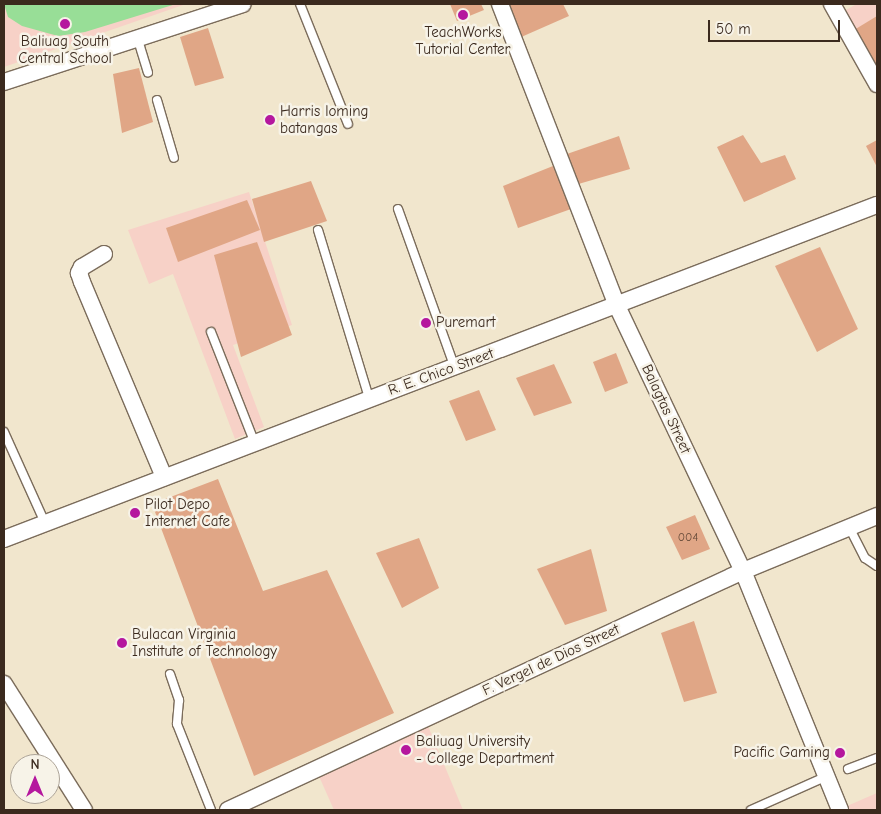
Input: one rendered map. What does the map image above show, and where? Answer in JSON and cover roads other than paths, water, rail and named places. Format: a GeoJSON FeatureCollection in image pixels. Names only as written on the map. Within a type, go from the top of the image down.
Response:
{"type":"FeatureCollection","features":[{"type":"Feature","properties":{"kind":"street"},"geometry":{"type":"LineString","coordinates":[[4,82],[138,40],[243,4]]}},
{"type":"Feature","properties":{"kind":"street","name":"Balagtas Street"},"geometry":{"type":"LineString","coordinates":[[500,4],[617,306],[743,571],[824,777],[840,810]]}},
{"type":"Feature","properties":{"kind":"street"},"geometry":{"type":"LineString","coordinates":[[832,4],[877,84]]}},
{"type":"Feature","properties":{"kind":"street","name":"R. E. Chico Street"},"geometry":{"type":"LineString","coordinates":[[4,539],[877,205]]}},
{"type":"Feature","properties":{"kind":"street"},"geometry":{"type":"LineString","coordinates":[[104,254],[82,267],[79,273],[164,477]]}},
{"type":"Feature","properties":{"kind":"street","name":"F. Vergel de Dios Street"},"geometry":{"type":"LineString","coordinates":[[228,810],[743,571],[877,516]]}},
{"type":"Feature","properties":{"kind":"street"},"geometry":{"type":"LineString","coordinates":[[4,684],[84,810]]}},
{"type":"Feature","properties":{"kind":"lane"},"geometry":{"type":"LineString","coordinates":[[300,4],[348,124]]}},
{"type":"Feature","properties":{"kind":"lane"},"geometry":{"type":"LineString","coordinates":[[138,40],[148,73]]}},
{"type":"Feature","properties":{"kind":"lane"},"geometry":{"type":"LineString","coordinates":[[157,100],[174,158]]}},
{"type":"Feature","properties":{"kind":"lane"},"geometry":{"type":"LineString","coordinates":[[398,208],[455,368]]}},
{"type":"Feature","properties":{"kind":"lane"},"geometry":{"type":"LineString","coordinates":[[318,230],[369,398]]}},
{"type":"Feature","properties":{"kind":"lane"},"geometry":{"type":"LineString","coordinates":[[210,332],[254,442]]}},
{"type":"Feature","properties":{"kind":"lane"},"geometry":{"type":"LineString","coordinates":[[4,432],[45,523]]}},
{"type":"Feature","properties":{"kind":"lane"},"geometry":{"type":"LineString","coordinates":[[849,527],[865,558],[877,566]]}},
{"type":"Feature","properties":{"kind":"lane"},"geometry":{"type":"LineString","coordinates":[[170,674],[179,700],[177,724],[211,810]]}},
{"type":"Feature","properties":{"kind":"lane"},"geometry":{"type":"LineString","coordinates":[[848,769],[877,758]]}},
{"type":"Feature","properties":{"kind":"lane"},"geometry":{"type":"LineString","coordinates":[[751,810],[824,777]]}},
{"type":"Feature","properties":{"kind":"place","name":"TeachWorks Tutorial Center"},"geometry":{"type":"Point","coordinates":[463,15]}},
{"type":"Feature","properties":{"kind":"place","name":"Baliuag South Central School"},"geometry":{"type":"Point","coordinates":[65,24]}},
{"type":"Feature","properties":{"kind":"place","name":"Harris loming batangas"},"geometry":{"type":"Point","coordinates":[270,120]}},
{"type":"Feature","properties":{"kind":"place","name":"Puremart"},"geometry":{"type":"Point","coordinates":[426,323]}},
{"type":"Feature","properties":{"kind":"place","name":"Pilot Depo Internet Cafe"},"geometry":{"type":"Point","coordinates":[135,513]}},
{"type":"Feature","properties":{"kind":"place","name":"Bulacan Virginia Institute of Technology"},"geometry":{"type":"Point","coordinates":[122,643]}},
{"type":"Feature","properties":{"kind":"place","name":"Baliuag University - College Department"},"geometry":{"type":"Point","coordinates":[406,750]}},
{"type":"Feature","properties":{"kind":"place","name":"Pacific Gaming"},"geometry":{"type":"Point","coordinates":[840,753]}}]}
